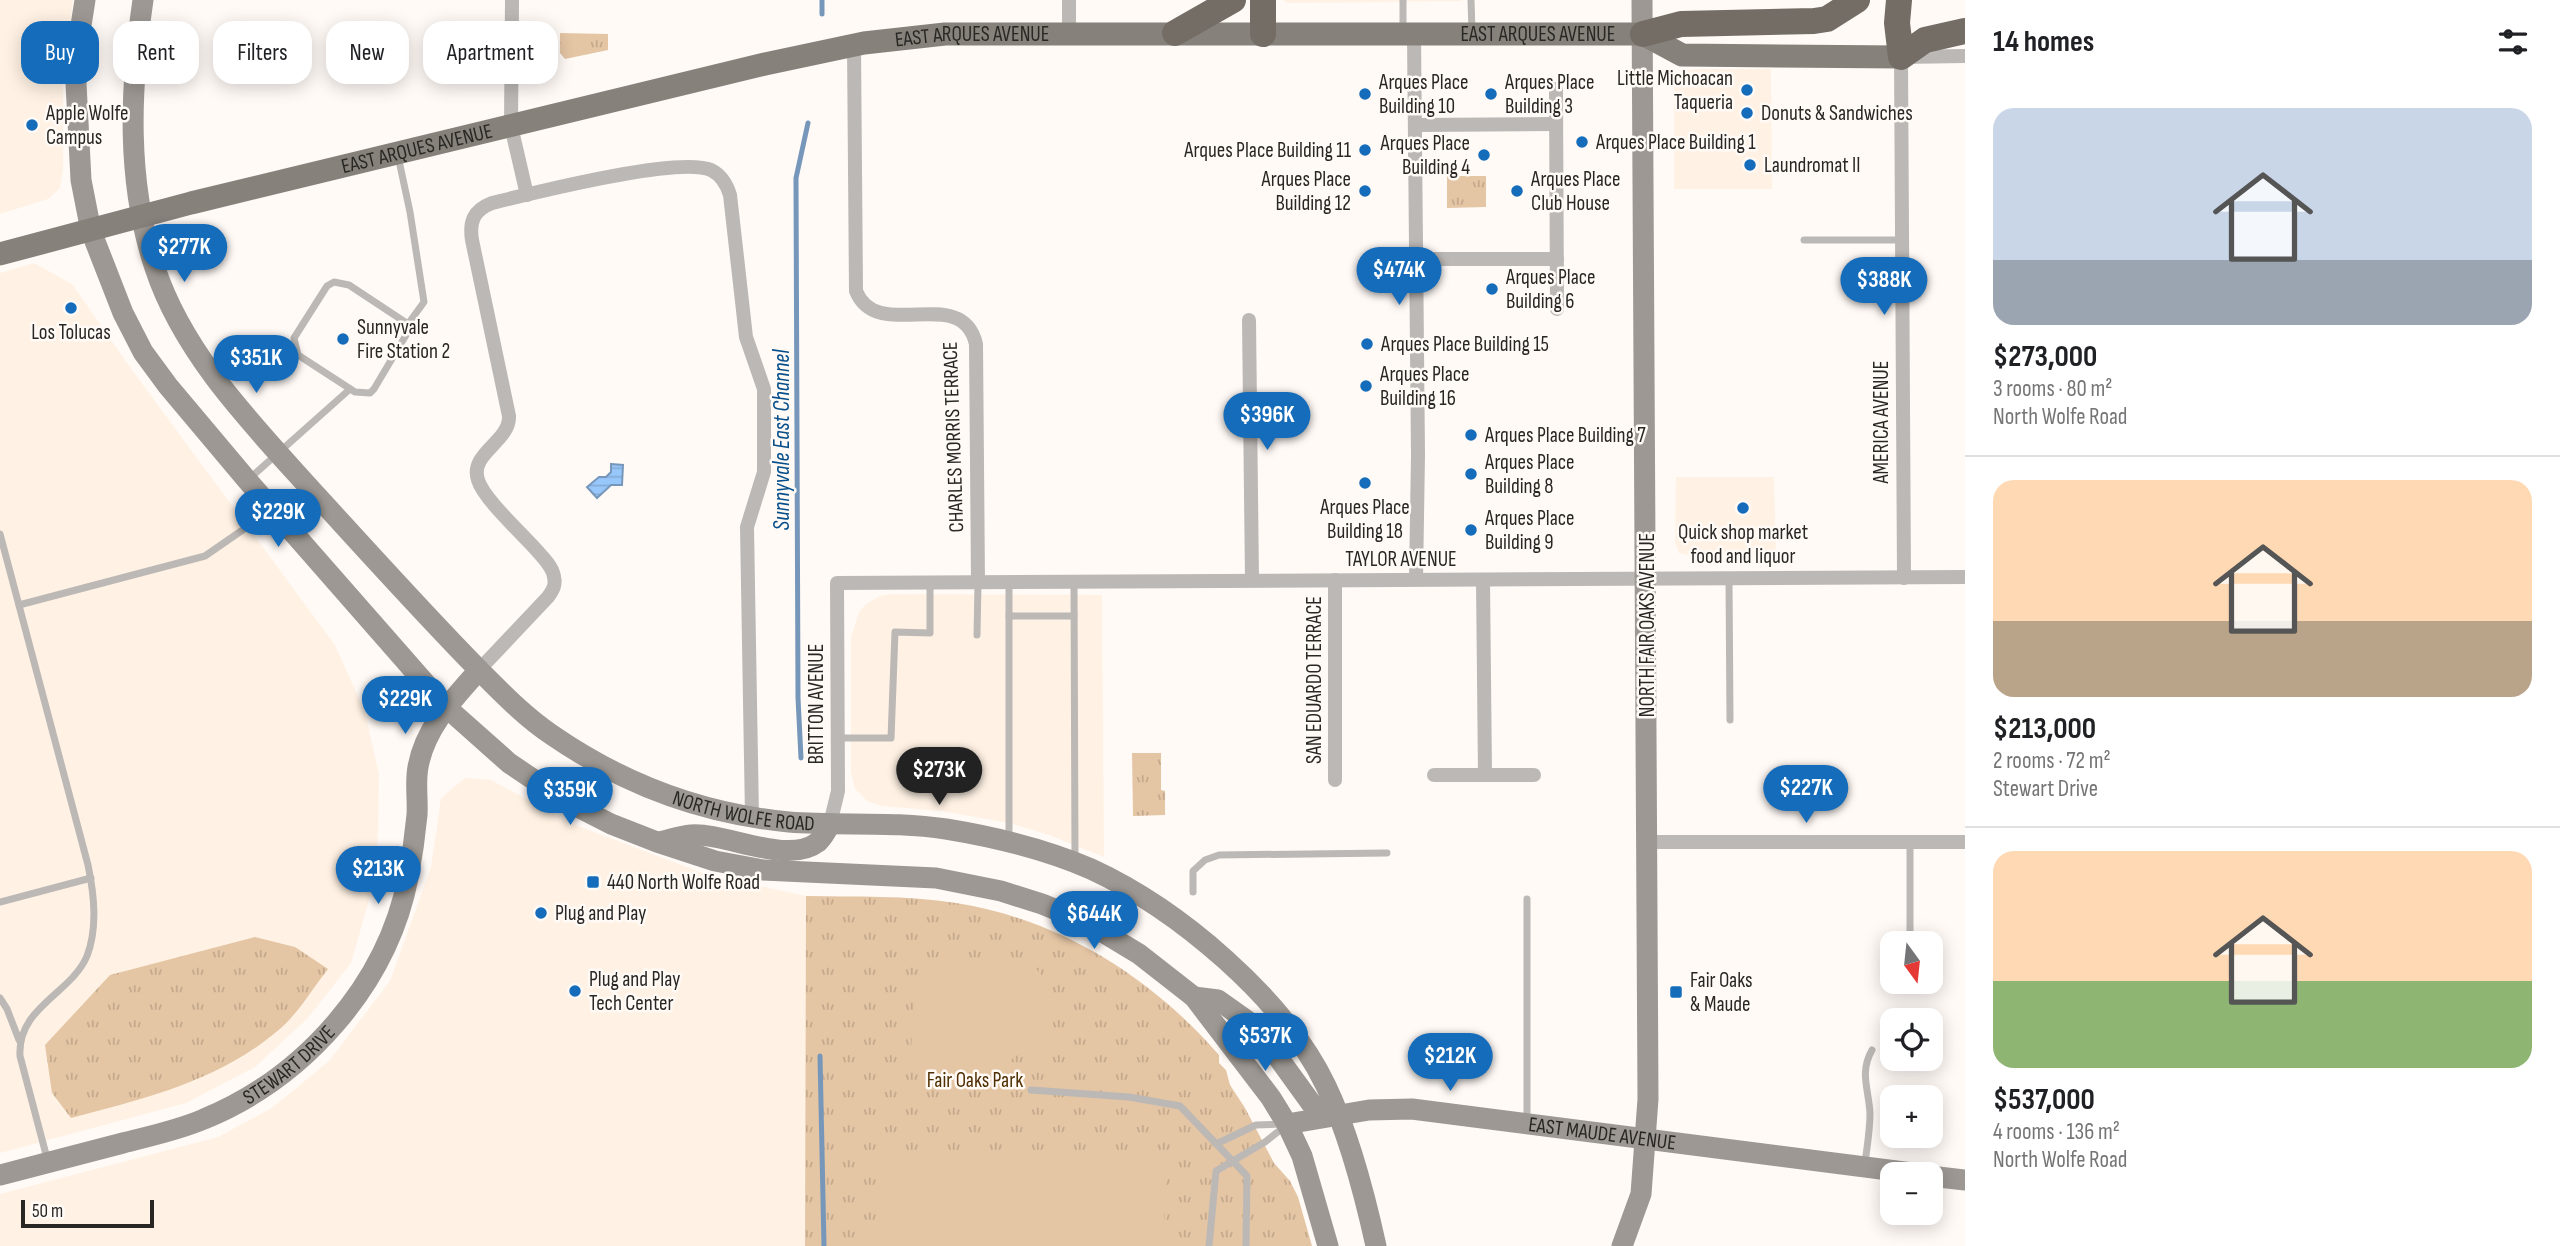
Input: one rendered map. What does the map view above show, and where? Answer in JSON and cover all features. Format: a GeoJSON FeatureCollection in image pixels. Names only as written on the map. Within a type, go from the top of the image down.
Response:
{"type":"FeatureCollection","features":[{"type":"Feature","properties":{"kind":"highway"},"geometry":{"type":"LineString","coordinates":[[1175,33],[1233,0]]}},
{"type":"Feature","properties":{"kind":"highway"},"geometry":{"type":"LineString","coordinates":[[1263,34],[1264,0]]}},
{"type":"Feature","properties":{"kind":"highway"},"geometry":{"type":"LineString","coordinates":[[1643,34],[1681,24],[1814,22],[1828,19],[1857,0]]}},
{"type":"Feature","properties":{"kind":"highway"},"geometry":{"type":"LineString","coordinates":[[1899,0],[1897,23],[1900,57],[1925,40],[1965,32]]}},
{"type":"Feature","properties":{"kind":"main road"},"geometry":{"type":"LineString","coordinates":[[85,0],[75,64],[81,180],[91,231],[122,313],[143,352],[247,480],[446,707],[509,763],[564,800],[611,824],[657,842],[715,861],[763,870],[936,878],[1001,891],[1086,922],[1139,954],[1194,997],[1257,1076],[1287,1124],[1302,1156],[1328,1246]]}},
{"type":"Feature","properties":{"kind":"main road","name":"NORTH WOLFE ROAD"},"geometry":{"type":"LineString","coordinates":[[144,0],[133,81],[134,162],[141,218],[155,269],[184,331],[238,406],[479,670],[512,703],[552,735],[598,763],[656,791],[690,803],[752,817],[943,829],[1009,842],[1106,877],[1174,918],[1233,967],[1268,1003],[1303,1048],[1325,1084],[1338,1114],[1376,1246]]}},
{"type":"Feature","properties":{"kind":"main road","name":"NORTH FAIR OAKS AVENUE"},"geometry":{"type":"LineString","coordinates":[[1622,1246],[1640,1194],[1648,1088],[1642,0]]}},
{"type":"Feature","properties":{"kind":"main road","name":"EAST ARQUES AVENUE"},"geometry":{"type":"LineString","coordinates":[[0,254],[511,126],[854,45],[945,34],[1643,34],[1682,55],[1900,57]]}},
{"type":"Feature","properties":{"kind":"main road","name":"STEWART DRIVE"},"geometry":{"type":"LineString","coordinates":[[0,1175],[202,1120],[236,1105],[273,1082],[313,1049],[345,1011],[374,969],[396,921],[412,852],[417,768],[424,745],[446,707],[479,670]]}},
{"type":"Feature","properties":{"kind":"main road"},"geometry":{"type":"LineString","coordinates":[[657,842],[691,835],[744,845],[792,850],[806,848],[818,841],[830,824]]}},
{"type":"Feature","properties":{"kind":"main road"},"geometry":{"type":"LineString","coordinates":[[1194,997],[1218,1000],[1256,1027],[1311,1103],[1322,1110],[1338,1114]]}},
{"type":"Feature","properties":{"kind":"main road","name":"EAST MAUDE AVENUE"},"geometry":{"type":"LineString","coordinates":[[1287,1124],[1369,1110],[1412,1109],[1880,1169]]}},
{"type":"Feature","properties":{"kind":"main road"},"geometry":{"type":"LineString","coordinates":[[1943,1177],[1965,1180]]}},
{"type":"Feature","properties":{"kind":"street"},"geometry":{"type":"LineString","coordinates":[[512,0],[511,126],[527,195]]}},
{"type":"Feature","properties":{"kind":"street"},"geometry":{"type":"LineString","coordinates":[[1069,0],[1069,33]]}},
{"type":"Feature","properties":{"kind":"street"},"geometry":{"type":"LineString","coordinates":[[1408,35],[1415,125],[1416,579]]}},
{"type":"Feature","properties":{"kind":"street","name":"CHARLES MORRIS TERRACE"},"geometry":{"type":"LineString","coordinates":[[854,45],[856,292],[862,303],[878,313],[943,315],[957,318],[973,334],[976,344],[978,582]]}},
{"type":"Feature","properties":{"kind":"street","name":"EAST ARQUES AVENUE"},"geometry":{"type":"LineString","coordinates":[[1900,57],[1965,56]]}},
{"type":"Feature","properties":{"kind":"street","name":"AMERICA AVENUE"},"geometry":{"type":"LineString","coordinates":[[1900,57],[1904,578]]}},
{"type":"Feature","properties":{"kind":"street"},"geometry":{"type":"LineString","coordinates":[[1556,89],[1557,309]]}},
{"type":"Feature","properties":{"kind":"street"},"geometry":{"type":"LineString","coordinates":[[1415,125],[1556,124]]}},
{"type":"Feature","properties":{"kind":"street"},"geometry":{"type":"LineString","coordinates":[[479,670],[548,597],[554,589],[555,580],[548,564],[487,496],[476,474],[478,463],[505,434],[510,421],[472,240],[472,220],[486,205],[598,179],[692,167],[710,170],[718,174],[729,189],[746,338],[764,389],[764,472],[747,527],[752,817]]}},
{"type":"Feature","properties":{"kind":"street"},"geometry":{"type":"LineString","coordinates":[[1416,259],[1557,259]]}},
{"type":"Feature","properties":{"kind":"street"},"geometry":{"type":"LineString","coordinates":[[1249,320],[1252,580]]}},
{"type":"Feature","properties":{"kind":"street","name":"TAYLOR AVENUE"},"geometry":{"type":"LineString","coordinates":[[837,583],[1965,578]]}},
{"type":"Feature","properties":{"kind":"street","name":"SAN EDUARDO TERRACE"},"geometry":{"type":"LineString","coordinates":[[1335,580],[1335,780]]}},
{"type":"Feature","properties":{"kind":"street"},"geometry":{"type":"LineString","coordinates":[[1483,580],[1485,775]]}},
{"type":"Feature","properties":{"kind":"street","name":"BRITTON AVENUE"},"geometry":{"type":"LineString","coordinates":[[830,824],[838,791],[837,583]]}},
{"type":"Feature","properties":{"kind":"street"},"geometry":{"type":"LineString","coordinates":[[1434,775],[1534,775]]}},
{"type":"Feature","properties":{"kind":"street"},"geometry":{"type":"LineString","coordinates":[[1647,842],[1965,842]]}},
{"type":"Feature","properties":{"kind":"lane"},"geometry":{"type":"LineString","coordinates":[[1403,0],[1408,35]]}},
{"type":"Feature","properties":{"kind":"lane"},"geometry":{"type":"LineString","coordinates":[[1471,0],[1472,35]]}},
{"type":"Feature","properties":{"kind":"lane"},"geometry":{"type":"LineString","coordinates":[[397,154],[410,212],[424,302],[408,324],[409,330],[374,389],[362,394],[298,355],[294,346],[294,338],[327,286],[334,282],[349,285],[408,324]]}},
{"type":"Feature","properties":{"kind":"lane"},"geometry":{"type":"LineString","coordinates":[[1804,240],[1901,240]]}},
{"type":"Feature","properties":{"kind":"lane"},"geometry":{"type":"LineString","coordinates":[[247,480],[350,389]]}},
{"type":"Feature","properties":{"kind":"lane"},"geometry":{"type":"LineString","coordinates":[[19,605],[205,556],[270,507]]}},
{"type":"Feature","properties":{"kind":"lane"},"geometry":{"type":"LineString","coordinates":[[0,534],[91,878],[94,923],[86,958],[37,1011],[19,1040]]}},
{"type":"Feature","properties":{"kind":"lane"},"geometry":{"type":"LineString","coordinates":[[1729,579],[1730,720]]}},
{"type":"Feature","properties":{"kind":"lane"},"geometry":{"type":"LineString","coordinates":[[838,738],[891,738],[895,632],[930,633],[930,582]]}},
{"type":"Feature","properties":{"kind":"lane"},"geometry":{"type":"LineString","coordinates":[[977,635],[978,582]]}},
{"type":"Feature","properties":{"kind":"lane"},"geometry":{"type":"LineString","coordinates":[[1009,582],[1009,842]]}},
{"type":"Feature","properties":{"kind":"lane"},"geometry":{"type":"LineString","coordinates":[[1074,582],[1075,864]]}},
{"type":"Feature","properties":{"kind":"lane"},"geometry":{"type":"LineString","coordinates":[[1009,616],[1074,616]]}},
{"type":"Feature","properties":{"kind":"lane"},"geometry":{"type":"LineString","coordinates":[[1910,842],[1910,931]]}},
{"type":"Feature","properties":{"kind":"lane"},"geometry":{"type":"LineString","coordinates":[[1193,892],[1194,871],[1213,856],[1387,853]]}},
{"type":"Feature","properties":{"kind":"lane"},"geometry":{"type":"LineString","coordinates":[[0,902],[91,878]]}},
{"type":"Feature","properties":{"kind":"lane"},"geometry":{"type":"LineString","coordinates":[[1527,899],[1527,1124]]}},
{"type":"Feature","properties":{"kind":"lane"},"geometry":{"type":"LineString","coordinates":[[0,998],[19,1040],[20,1056],[48,1162]]}},
{"type":"Feature","properties":{"kind":"lane"},"geometry":{"type":"LineString","coordinates":[[1864,1167],[1870,1116],[1865,1092],[1866,1061],[1872,1049]]}},
{"type":"Feature","properties":{"kind":"lane"},"geometry":{"type":"LineString","coordinates":[[1031,1090],[1129,1097],[1180,1106],[1234,1159],[1247,1176],[1246,1246]]}},
{"type":"Feature","properties":{"kind":"lane"},"geometry":{"type":"LineString","coordinates":[[1216,1144],[1256,1125],[1287,1124]]}},
{"type":"Feature","properties":{"kind":"lane"},"geometry":{"type":"LineString","coordinates":[[1209,1246],[1216,1171],[1265,1142],[1287,1124]]}},
{"type":"Feature","properties":{"kind":"shaded area","name":"Apple Wolfe Campus"},"geometry":{"type":"Polygon","coordinates":[[[0,0],[73,0],[70,21],[21,21],[21,84],[63,84],[63,169],[60,188],[48,199],[0,214],[0,0]]]}},
{"type":"Feature","properties":{"kind":"shaded area"},"geometry":{"type":"Polygon","coordinates":[[[1283,0],[1461,0],[1462,1],[1288,3],[1283,0]]]}},
{"type":"Feature","properties":{"kind":"shaded area"},"geometry":{"type":"Polygon","coordinates":[[[1771,69],[1772,189],[1674,189],[1674,81],[1683,71],[1771,69]]]}},
{"type":"Feature","properties":{"kind":"shaded area"},"geometry":{"type":"Polygon","coordinates":[[[34,263],[72,284],[132,370],[335,645],[365,712],[379,775],[378,833],[373,886],[351,963],[308,1018],[255,1067],[186,1103],[0,1153],[0,273],[34,263]]]}},
{"type":"Feature","properties":{"kind":"shaded area"},"geometry":{"type":"Polygon","coordinates":[[[1676,477],[1774,477],[1776,556],[1693,556],[1679,553],[1675,543],[1676,477]]]}},
{"type":"Feature","properties":{"kind":"shaded area"},"geometry":{"type":"Polygon","coordinates":[[[1102,595],[1104,857],[1049,835],[1009,823],[941,811],[881,806],[867,801],[855,789],[851,772],[851,637],[859,612],[866,604],[880,596],[1102,595]]]}},
{"type":"Feature","properties":{"kind":"shaded area"},"geometry":{"type":"Polygon","coordinates":[[[465,778],[491,780],[573,824],[708,875],[806,896],[805,1246],[0,1246],[0,1194],[218,1137],[272,1108],[329,1061],[390,981],[431,867],[441,798],[465,778]]]}},
{"type":"Feature","properties":{"kind":"green space"},"geometry":{"type":"Polygon","coordinates":[[[560,33],[608,34],[608,50],[565,59],[560,53],[560,33]]]}},
{"type":"Feature","properties":{"kind":"green space"},"geometry":{"type":"Polygon","coordinates":[[[1447,176],[1486,176],[1486,207],[1447,208],[1447,176]]]}},
{"type":"Feature","properties":{"kind":"green space"},"geometry":{"type":"Polygon","coordinates":[[[1132,753],[1161,753],[1161,790],[1165,791],[1165,815],[1133,816],[1132,753]]]}},
{"type":"Feature","properties":{"kind":"green space","name":"Fair Oaks Park"},"geometry":{"type":"Polygon","coordinates":[[[806,896],[918,899],[994,911],[1067,938],[1133,977],[1164,1001],[1219,1055],[1219,1063],[1226,1070],[1230,1085],[1274,1163],[1290,1181],[1298,1197],[1312,1246],[805,1246],[806,896]]]}},
{"type":"Feature","properties":{"kind":"green space"},"geometry":{"type":"Polygon","coordinates":[[[255,937],[295,947],[328,969],[288,1022],[258,1046],[208,1074],[155,1095],[71,1118],[52,1093],[45,1045],[110,975],[255,937]]]}},
{"type":"Feature","properties":{"kind":"green space"},"geometry":{"type":"Polygon","coordinates":[[[953,955],[1036,969],[1048,987],[1050,1008],[1043,1052],[1025,1053],[1013,1058],[1005,1068],[998,1085],[930,1078],[914,1062],[912,1027],[916,995],[923,970],[933,959],[953,955]]]}},
{"type":"Feature","properties":{"kind":"green space"},"geometry":{"type":"Polygon","coordinates":[[[884,1157],[1153,1157],[1165,1171],[1164,1246],[883,1246],[884,1157]]]}},
{"type":"Feature","properties":{"kind":"water"},"geometry":{"type":"Polygon","coordinates":[[[611,464],[623,465],[622,485],[611,485],[597,498],[587,487],[599,477],[606,477],[611,472],[611,464]]]}},
{"type":"Feature","properties":{"kind":"waterway","name":"Sunnyvale East Channel"},"geometry":{"type":"LineString","coordinates":[[822,0],[822,14]]}},
{"type":"Feature","properties":{"kind":"waterway","name":"Sunnyvale East Channel"},"geometry":{"type":"LineString","coordinates":[[801,758],[798,698],[796,178],[808,123]]}},
{"type":"Feature","properties":{"kind":"waterway","name":"Sunnyvale East Channel"},"geometry":{"type":"LineString","coordinates":[[820,1056],[824,1246]]}},
{"type":"Feature","properties":{"kind":"place","name":"Little Michoacan Taqueria"},"geometry":{"type":"Point","coordinates":[1747,90]}},
{"type":"Feature","properties":{"kind":"place","name":"Arques Place Building 10"},"geometry":{"type":"Point","coordinates":[1365,94]}},
{"type":"Feature","properties":{"kind":"place","name":"Arques Place Building 3"},"geometry":{"type":"Point","coordinates":[1491,94]}},
{"type":"Feature","properties":{"kind":"place","name":"Donuts & Sandwiches"},"geometry":{"type":"Point","coordinates":[1747,113]}},
{"type":"Feature","properties":{"kind":"place","name":"Apple Wolfe Campus"},"geometry":{"type":"Point","coordinates":[32,125]}},
{"type":"Feature","properties":{"kind":"place","name":"Arques Place Building 1"},"geometry":{"type":"Point","coordinates":[1582,142]}},
{"type":"Feature","properties":{"kind":"place","name":"Arques Place Building 11"},"geometry":{"type":"Point","coordinates":[1365,150]}},
{"type":"Feature","properties":{"kind":"place","name":"Arques Place Building 4"},"geometry":{"type":"Point","coordinates":[1484,155]}},
{"type":"Feature","properties":{"kind":"place","name":"Laundromat II"},"geometry":{"type":"Point","coordinates":[1750,165]}},
{"type":"Feature","properties":{"kind":"place","name":"Arques Place Building 12"},"geometry":{"type":"Point","coordinates":[1365,191]}},
{"type":"Feature","properties":{"kind":"place","name":"Arques Place Club House"},"geometry":{"type":"Point","coordinates":[1517,191]}},
{"type":"Feature","properties":{"kind":"place","name":"Arques Place Building 6"},"geometry":{"type":"Point","coordinates":[1492,289]}},
{"type":"Feature","properties":{"kind":"place","name":"Los Tolucas"},"geometry":{"type":"Point","coordinates":[71,308]}},
{"type":"Feature","properties":{"kind":"place","name":"Sunnyvale Fire Station 2"},"geometry":{"type":"Point","coordinates":[343,339]}},
{"type":"Feature","properties":{"kind":"place","name":"Arques Place Building 15"},"geometry":{"type":"Point","coordinates":[1367,344]}},
{"type":"Feature","properties":{"kind":"place","name":"Arques Place Building 16"},"geometry":{"type":"Point","coordinates":[1366,386]}},
{"type":"Feature","properties":{"kind":"place","name":"Arques Place Building 7"},"geometry":{"type":"Point","coordinates":[1471,435]}},
{"type":"Feature","properties":{"kind":"place","name":"Arques Place Building 8"},"geometry":{"type":"Point","coordinates":[1471,474]}},
{"type":"Feature","properties":{"kind":"place","name":"Arques Place Building 18"},"geometry":{"type":"Point","coordinates":[1365,483]}},
{"type":"Feature","properties":{"kind":"place","name":"Quick shop market food and liquor"},"geometry":{"type":"Point","coordinates":[1743,508]}},
{"type":"Feature","properties":{"kind":"place","name":"Arques Place Building 9"},"geometry":{"type":"Point","coordinates":[1471,530]}},
{"type":"Feature","properties":{"kind":"place","name":"440 North Wolfe Road"},"geometry":{"type":"Point","coordinates":[593,882]}},
{"type":"Feature","properties":{"kind":"place","name":"Plug and Play"},"geometry":{"type":"Point","coordinates":[541,913]}},
{"type":"Feature","properties":{"kind":"place","name":"Plug and Play Tech Center"},"geometry":{"type":"Point","coordinates":[575,991]}},
{"type":"Feature","properties":{"kind":"place","name":"Fair Oaks & Maude"},"geometry":{"type":"Point","coordinates":[1676,992]}}]}
